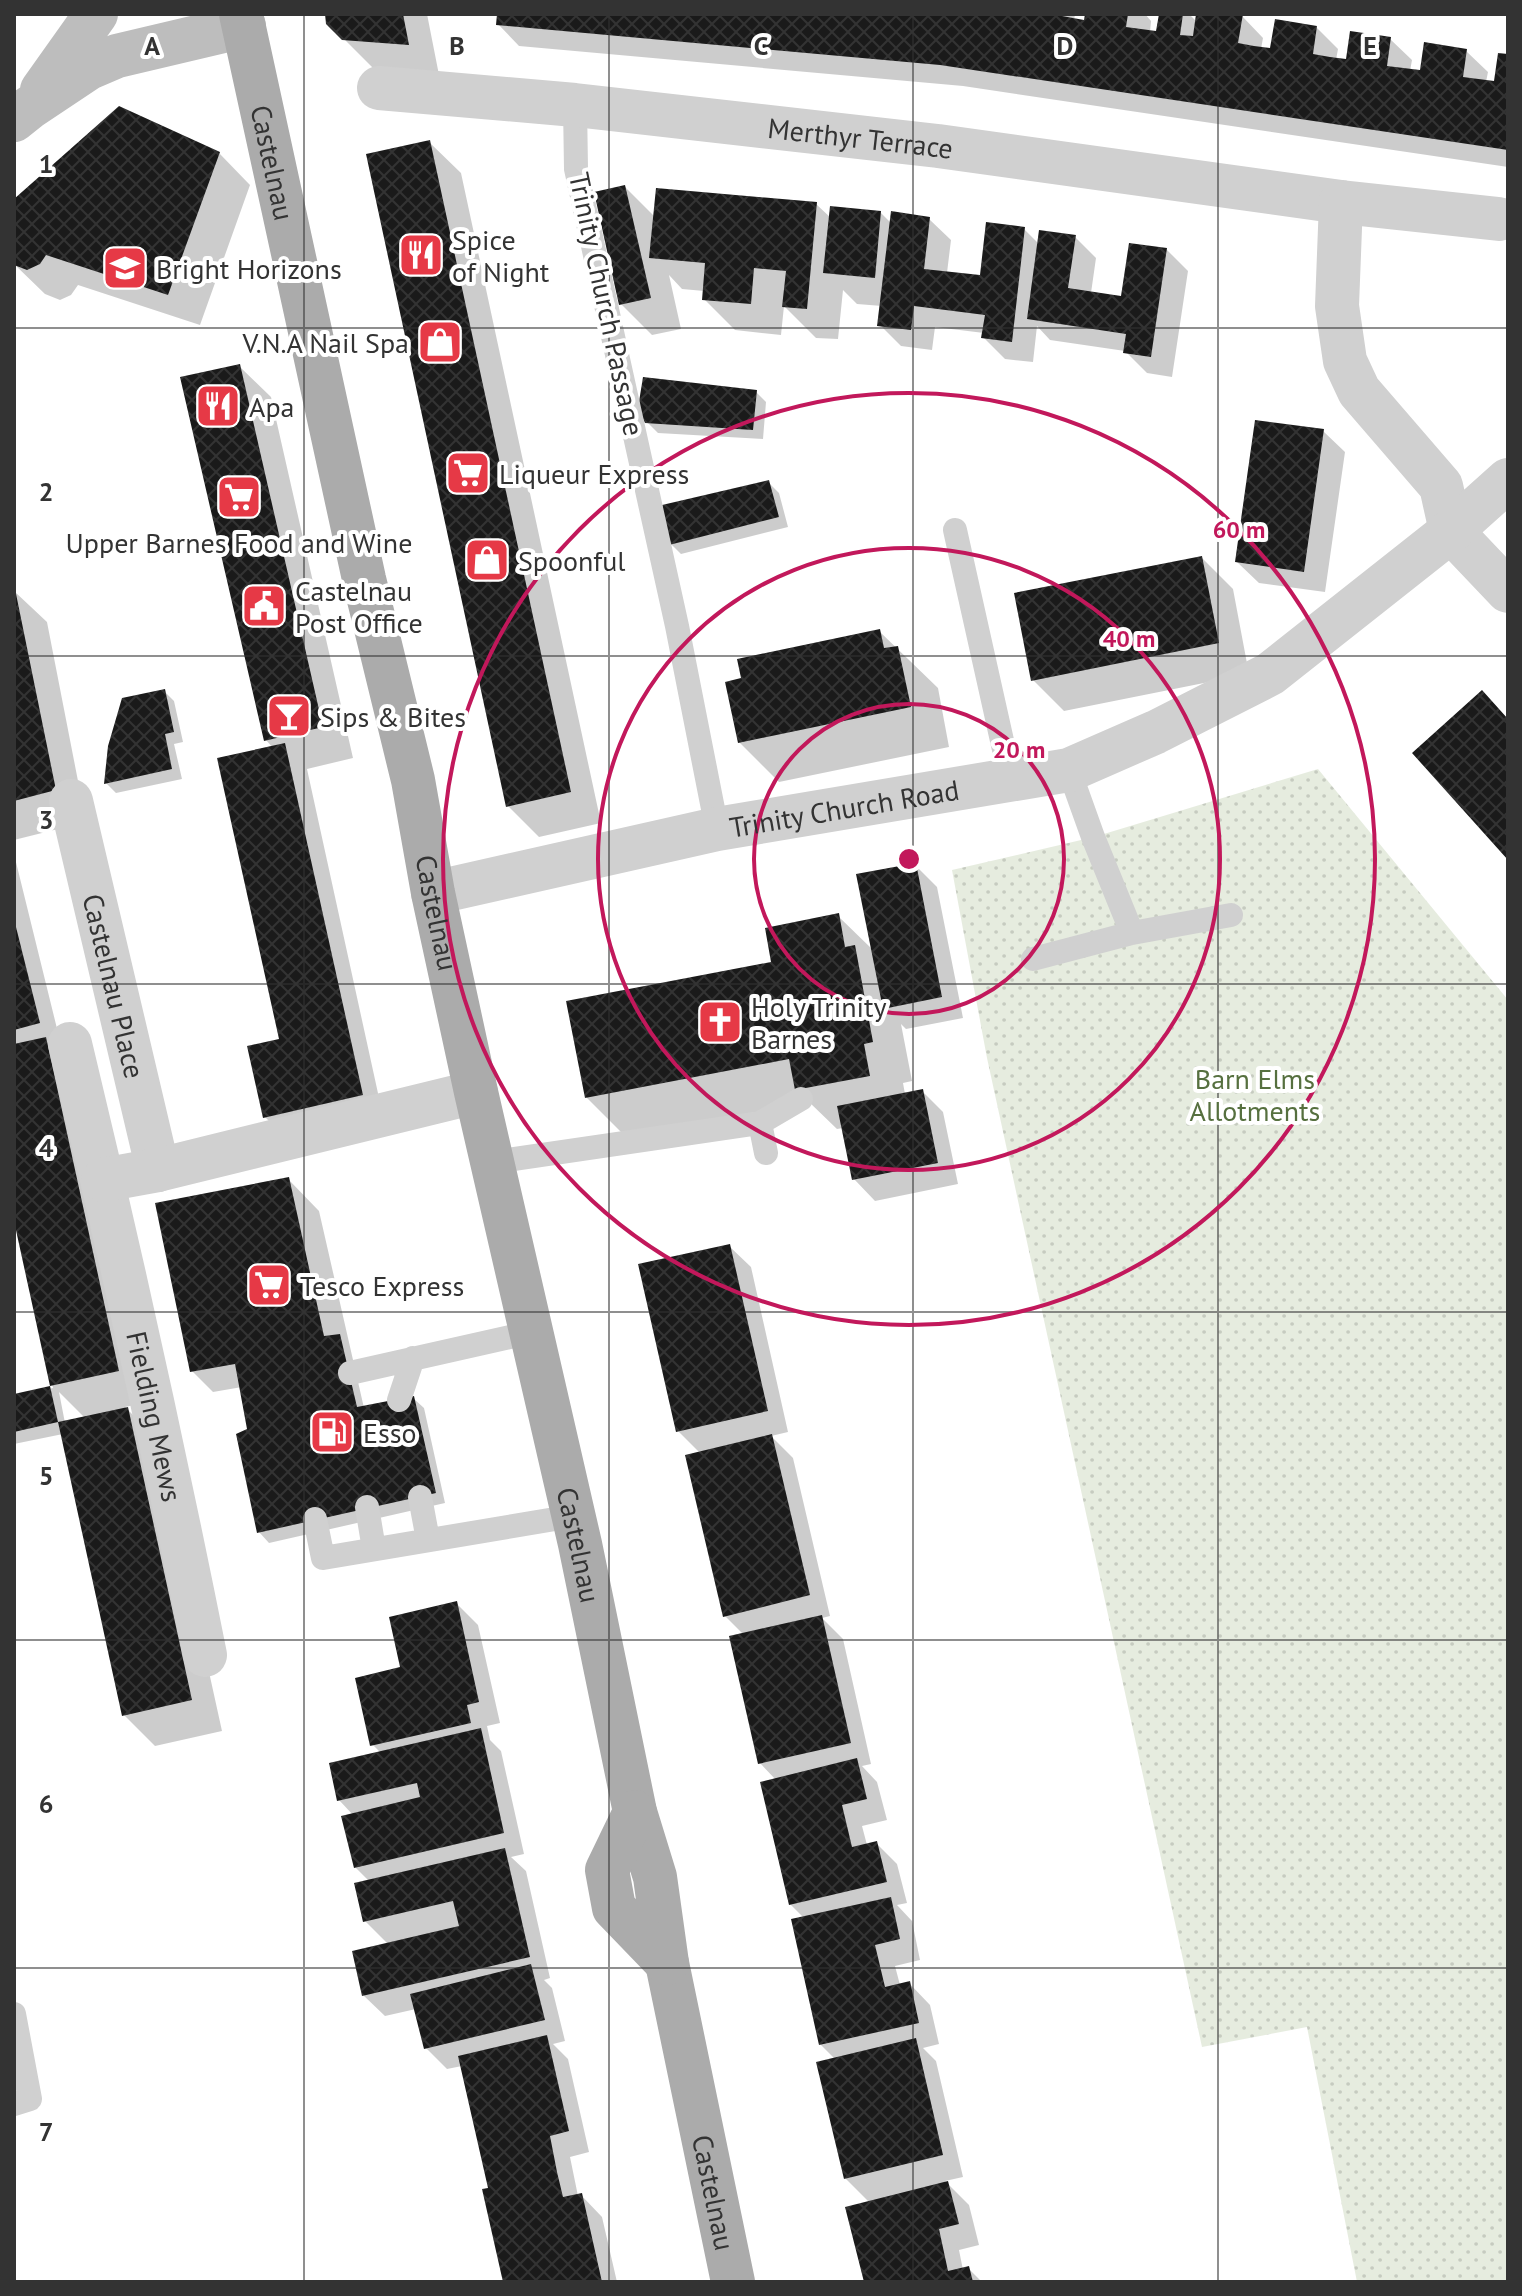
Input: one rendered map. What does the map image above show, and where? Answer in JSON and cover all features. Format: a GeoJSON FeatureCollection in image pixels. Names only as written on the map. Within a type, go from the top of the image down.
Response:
{"type":"FeatureCollection","features":[{"type":"Feature","properties":{"kind":"main road"},"geometry":{"type":"LineString","coordinates":[[21,114],[96,14]]}},
{"type":"Feature","properties":{"kind":"main road"},"geometry":{"type":"LineString","coordinates":[[21,114],[89,68],[117,56],[242,20]]}},
{"type":"Feature","properties":{"kind":"main road","name":"Castelnau"},"geometry":{"type":"LineString","coordinates":[[242,20],[364,579],[413,780],[433,893],[573,1516],[635,1812],[607,1870],[614,1908],[667,1963],[733,2282]]}},
{"type":"Feature","properties":{"kind":"street","name":"Merthyr Terrace"},"geometry":{"type":"LineString","coordinates":[[379,88],[575,105],[938,146],[1341,202],[1499,219]]}},
{"type":"Feature","properties":{"kind":"street"},"geometry":{"type":"LineString","coordinates":[[1341,202],[1337,306],[1345,361],[1359,391],[1441,486],[1451,531],[1508,591]]}},
{"type":"Feature","properties":{"kind":"street","name":"Trinity Church Road"},"geometry":{"type":"LineString","coordinates":[[433,893],[717,829],[1069,770],[1156,732],[1270,674],[1451,531],[1508,480]]}},
{"type":"Feature","properties":{"kind":"street","name":"Castelnau Place"},"geometry":{"type":"LineString","coordinates":[[71,801],[131,1174]]}},
{"type":"Feature","properties":{"kind":"street","name":"Fielding Mews"},"geometry":{"type":"LineString","coordinates":[[70,1044],[131,1174],[171,1484],[205,1655]]}},
{"type":"Feature","properties":{"kind":"street"},"geometry":{"type":"LineString","coordinates":[[131,1174],[476,1092]]}},
{"type":"Feature","properties":{"kind":"lane","name":"Trinity Church Passage"},"geometry":{"type":"LineString","coordinates":[[575,105],[576,169],[674,611],[717,829]]}},
{"type":"Feature","properties":{"kind":"lane"},"geometry":{"type":"LineString","coordinates":[[955,530],[1011,781]]}},
{"type":"Feature","properties":{"kind":"lane"},"geometry":{"type":"LineString","coordinates":[[1069,770],[1132,933]]}},
{"type":"Feature","properties":{"kind":"lane"},"geometry":{"type":"LineString","coordinates":[[1033,959],[1132,933],[1231,915]]}},
{"type":"Feature","properties":{"kind":"lane"},"geometry":{"type":"LineString","coordinates":[[493,1162],[760,1123],[801,1099]]}},
{"type":"Feature","properties":{"kind":"lane"},"geometry":{"type":"LineString","coordinates":[[760,1123],[766,1153]]}},
{"type":"Feature","properties":{"kind":"lane"},"geometry":{"type":"LineString","coordinates":[[350,1373],[532,1332]]}},
{"type":"Feature","properties":{"kind":"lane"},"geometry":{"type":"LineString","coordinates":[[399,1400],[413,1358]]}},
{"type":"Feature","properties":{"kind":"lane"},"geometry":{"type":"LineString","coordinates":[[420,1497],[428,1540]]}},
{"type":"Feature","properties":{"kind":"lane"},"geometry":{"type":"LineString","coordinates":[[367,1507],[374,1549]]}},
{"type":"Feature","properties":{"kind":"lane"},"geometry":{"type":"LineString","coordinates":[[315,1519],[323,1558],[573,1516]]}},
{"type":"Feature","properties":{"kind":"lane"},"geometry":{"type":"LineString","coordinates":[[14,2014],[30,2099],[14,2104]]}},
{"type":"Feature","properties":{"kind":"green space","name":"Barn Elms Allotments"},"geometry":{"type":"Polygon","coordinates":[[[1318,769],[1508,1000],[1508,2282],[1357,2282],[1307,2027],[1202,2047],[987,1058],[952,870],[1094,837],[1318,769]]]}},
{"type":"Feature","properties":{"kind":"building"},"geometry":{"type":"Polygon","coordinates":[[[325,14],[403,14],[409,45],[342,40],[326,24],[325,14]]]}},
{"type":"Feature","properties":{"kind":"building"},"geometry":{"type":"Polygon","coordinates":[[[497,14],[1051,14],[1084,20],[1085,14],[1128,14],[1126,27],[1156,31],[1159,14],[1183,14],[1180,35],[1193,36],[1196,14],[1243,14],[1238,43],[1254,46],[1270,48],[1275,19],[1317,26],[1313,54],[1330,57],[1346,59],[1350,31],[1391,37],[1387,66],[1420,70],[1424,42],[1467,49],[1463,77],[1494,81],[1498,53],[1508,54],[1508,150],[940,65],[496,25],[497,14]]]}},
{"type":"Feature","properties":{"kind":"building"},"geometry":{"type":"Polygon","coordinates":[[[119,106],[220,152],[168,295],[46,255],[40,264],[27,270],[14,265],[14,199],[119,106]]]}},
{"type":"Feature","properties":{"kind":"building"},"geometry":{"type":"Polygon","coordinates":[[[430,140],[571,792],[506,807],[366,154],[430,140]]]}},
{"type":"Feature","properties":{"kind":"building"},"geometry":{"type":"Polygon","coordinates":[[[625,185],[651,298],[619,305],[594,192],[625,185]]]}},
{"type":"Feature","properties":{"kind":"building"},"geometry":{"type":"Polygon","coordinates":[[[656,188],[817,202],[807,309],[782,307],[786,271],[754,268],[751,304],[702,300],[705,263],[649,258],[656,188]]]}},
{"type":"Feature","properties":{"kind":"building"},"geometry":{"type":"Polygon","coordinates":[[[830,206],[881,211],[875,278],[823,273],[830,206]]]}},
{"type":"Feature","properties":{"kind":"building"},"geometry":{"type":"Polygon","coordinates":[[[891,211],[930,217],[924,269],[980,275],[986,222],[1025,227],[1012,342],[981,338],[985,315],[914,306],[911,330],[877,326],[891,211]]]}},
{"type":"Feature","properties":{"kind":"building"},"geometry":{"type":"Polygon","coordinates":[[[1039,230],[1076,235],[1068,288],[1121,296],[1129,243],[1167,248],[1151,357],[1123,353],[1126,334],[1027,319],[1039,230]]]}},
{"type":"Feature","properties":{"kind":"building"},"geometry":{"type":"Polygon","coordinates":[[[240,364],[323,727],[264,741],[180,377],[240,364]]]}},
{"type":"Feature","properties":{"kind":"building"},"geometry":{"type":"Polygon","coordinates":[[[643,377],[757,390],[753,430],[645,423],[638,408],[643,377]]]}},
{"type":"Feature","properties":{"kind":"building"},"geometry":{"type":"Polygon","coordinates":[[[1255,420],[1324,429],[1304,572],[1235,562],[1255,420]]]}},
{"type":"Feature","properties":{"kind":"building"},"geometry":{"type":"Polygon","coordinates":[[[769,480],[779,517],[669,545],[662,505],[769,480]]]}},
{"type":"Feature","properties":{"kind":"building"},"geometry":{"type":"Polygon","coordinates":[[[1202,556],[1219,643],[1031,681],[1014,593],[1202,556]]]}},
{"type":"Feature","properties":{"kind":"building"},"geometry":{"type":"Polygon","coordinates":[[[14,584],[56,790],[14,801],[14,584]]]}},
{"type":"Feature","properties":{"kind":"building"},"geometry":{"type":"Polygon","coordinates":[[[880,629],[884,648],[898,646],[911,707],[738,743],[725,682],[741,678],[737,659],[880,629]]]}},
{"type":"Feature","properties":{"kind":"building"},"geometry":{"type":"Polygon","coordinates":[[[165,689],[174,732],[165,734],[172,769],[104,784],[108,746],[122,698],[165,689]]]}},
{"type":"Feature","properties":{"kind":"building"},"geometry":{"type":"Polygon","coordinates":[[[1482,690],[1508,719],[1508,860],[1412,753],[1482,690]]]}},
{"type":"Feature","properties":{"kind":"building"},"geometry":{"type":"Polygon","coordinates":[[[285,743],[363,1095],[263,1118],[247,1046],[279,1039],[217,758],[285,743]]]}},
{"type":"Feature","properties":{"kind":"building"},"geometry":{"type":"Polygon","coordinates":[[[916,863],[942,997],[883,1009],[856,874],[916,863]]]}},
{"type":"Feature","properties":{"kind":"building","name":"Holy Trinity Barnes"},"geometry":{"type":"Polygon","coordinates":[[[839,913],[845,947],[855,945],[873,1042],[864,1044],[870,1076],[795,1090],[789,1059],[585,1098],[566,1001],[771,962],[765,928],[839,913]]]}},
{"type":"Feature","properties":{"kind":"building"},"geometry":{"type":"Polygon","coordinates":[[[14,919],[40,1023],[14,1030],[14,919]]]}},
{"type":"Feature","properties":{"kind":"building"},"geometry":{"type":"Polygon","coordinates":[[[46,1037],[119,1371],[50,1386],[14,1221],[14,1044],[46,1037]]]}},
{"type":"Feature","properties":{"kind":"building"},"geometry":{"type":"Polygon","coordinates":[[[923,1089],[938,1163],[852,1180],[837,1106],[923,1089]]]}},
{"type":"Feature","properties":{"kind":"building"},"geometry":{"type":"Polygon","coordinates":[[[289,1177],[324,1336],[340,1334],[357,1407],[414,1396],[436,1493],[257,1533],[236,1434],[247,1429],[235,1364],[190,1372],[155,1203],[289,1177]]]}},
{"type":"Feature","properties":{"kind":"building"},"geometry":{"type":"Polygon","coordinates":[[[730,1244],[768,1411],[676,1432],[638,1264],[730,1244]]]}},
{"type":"Feature","properties":{"kind":"building"},"geometry":{"type":"Polygon","coordinates":[[[50,1386],[58,1422],[14,1432],[14,1394],[50,1386]]]}},
{"type":"Feature","properties":{"kind":"building"},"geometry":{"type":"Polygon","coordinates":[[[128,1407],[192,1700],[122,1716],[58,1422],[128,1407]]]}},
{"type":"Feature","properties":{"kind":"building"},"geometry":{"type":"Polygon","coordinates":[[[772,1434],[810,1595],[723,1617],[685,1455],[772,1434]]]}},
{"type":"Feature","properties":{"kind":"building"},"geometry":{"type":"Polygon","coordinates":[[[457,1601],[479,1702],[467,1705],[471,1723],[370,1746],[355,1678],[400,1667],[389,1617],[457,1601]]]}},
{"type":"Feature","properties":{"kind":"building"},"geometry":{"type":"Polygon","coordinates":[[[822,1615],[851,1743],[758,1764],[729,1636],[822,1615]]]}},
{"type":"Feature","properties":{"kind":"building"},"geometry":{"type":"Polygon","coordinates":[[[481,1728],[504,1833],[354,1868],[341,1816],[420,1797],[417,1783],[337,1801],[329,1763],[481,1728]]]}},
{"type":"Feature","properties":{"kind":"building"},"geometry":{"type":"Polygon","coordinates":[[[857,1758],[867,1799],[842,1805],[852,1847],[877,1841],[887,1882],[789,1905],[760,1782],[857,1758]]]}},
{"type":"Feature","properties":{"kind":"building"},"geometry":{"type":"Polygon","coordinates":[[[505,1848],[530,1957],[362,1996],[352,1951],[459,1926],[453,1901],[363,1922],[354,1883],[505,1848]]]}},
{"type":"Feature","properties":{"kind":"building"},"geometry":{"type":"Polygon","coordinates":[[[891,1897],[900,1939],[875,1945],[885,1987],[910,1981],[919,2023],[819,2045],[791,1919],[891,1897]]]}},
{"type":"Feature","properties":{"kind":"building"},"geometry":{"type":"Polygon","coordinates":[[[531,1964],[545,2020],[424,2049],[410,1994],[531,1964]]]}},
{"type":"Feature","properties":{"kind":"building"},"geometry":{"type":"Polygon","coordinates":[[[547,2035],[569,2131],[550,2136],[557,2172],[563,2197],[582,2193],[602,2282],[503,2282],[482,2189],[488,2188],[458,2056],[547,2035]]]}},
{"type":"Feature","properties":{"kind":"building"},"geometry":{"type":"Polygon","coordinates":[[[916,2038],[943,2155],[844,2179],[816,2062],[916,2038]]]}},
{"type":"Feature","properties":{"kind":"building"},"geometry":{"type":"Polygon","coordinates":[[[948,2181],[959,2224],[939,2229],[948,2271],[969,2266],[973,2282],[864,2282],[845,2207],[948,2181]]]}},
{"type":"Feature","properties":{"kind":"place","name":"Spice of Night"},"geometry":{"type":"Point","coordinates":[421,255]}},
{"type":"Feature","properties":{"kind":"place","name":"Bright Horizons"},"geometry":{"type":"Point","coordinates":[125,268]}},
{"type":"Feature","properties":{"kind":"place","name":"V.N.A Nail Spa"},"geometry":{"type":"Point","coordinates":[440,342]}},
{"type":"Feature","properties":{"kind":"place","name":"Apa"},"geometry":{"type":"Point","coordinates":[218,406]}},
{"type":"Feature","properties":{"kind":"place","name":"Liqueur Express"},"geometry":{"type":"Point","coordinates":[468,473]}},
{"type":"Feature","properties":{"kind":"place","name":"Upper Barnes Food and Wine"},"geometry":{"type":"Point","coordinates":[239,497]}},
{"type":"Feature","properties":{"kind":"place","name":"Spoonful"},"geometry":{"type":"Point","coordinates":[487,560]}},
{"type":"Feature","properties":{"kind":"place","name":"Castelnau Post Office"},"geometry":{"type":"Point","coordinates":[264,606]}},
{"type":"Feature","properties":{"kind":"place","name":"Sips & Bites"},"geometry":{"type":"Point","coordinates":[289,716]}},
{"type":"Feature","properties":{"kind":"place","name":"Holy Trinity Barnes"},"geometry":{"type":"Point","coordinates":[720,1022]}},
{"type":"Feature","properties":{"kind":"place","name":"Tesco Express"},"geometry":{"type":"Point","coordinates":[269,1285]}},
{"type":"Feature","properties":{"kind":"place","name":"Esso"},"geometry":{"type":"Point","coordinates":[332,1432]}}]}
